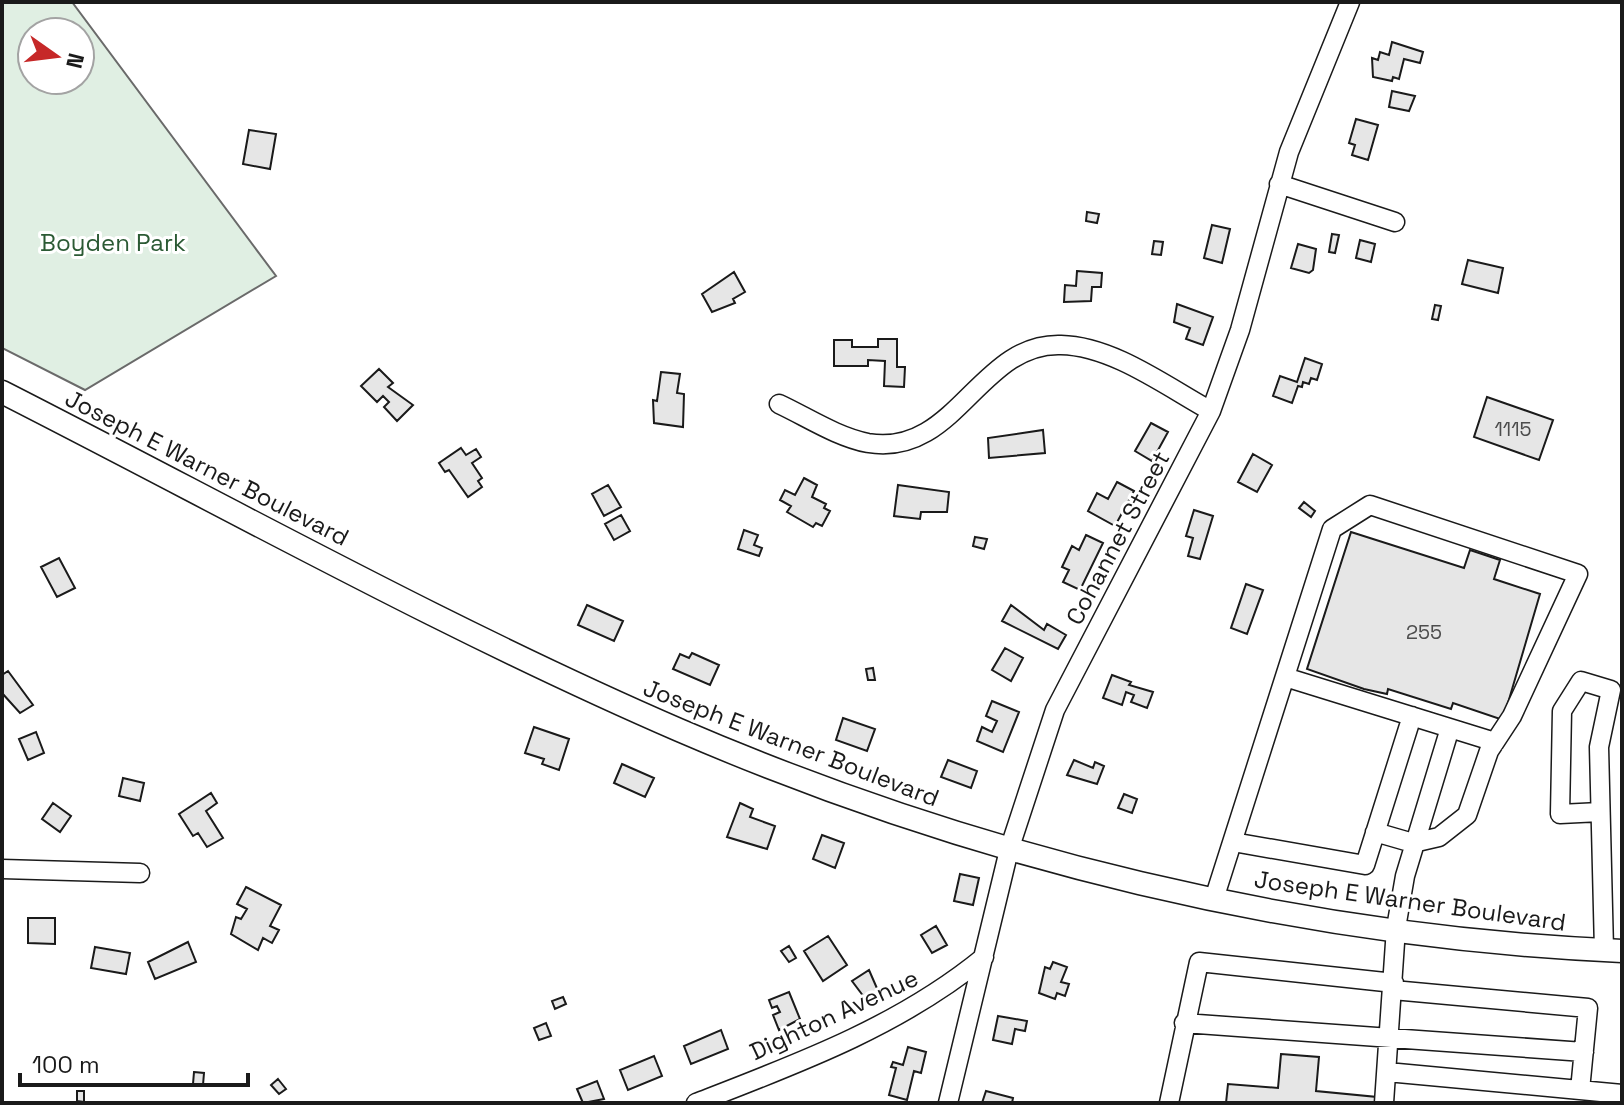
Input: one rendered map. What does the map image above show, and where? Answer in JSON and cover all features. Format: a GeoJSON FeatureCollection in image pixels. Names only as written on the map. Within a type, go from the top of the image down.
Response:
{"type":"FeatureCollection","features":[{"type":"Feature","properties":{"kind":"main road","name":"Joseph E Warner Boulevard"},"geometry":{"type":"LineString","coordinates":[[2,392],[608,698],[829,790],[1009,850],[1214,899],[1396,928],[1613,951]]}},
{"type":"Feature","properties":{"kind":"street","name":"Cohannet Street"},"geometry":{"type":"LineString","coordinates":[[948,1103],[1009,850],[1055,710],[1211,411],[1240,330],[1279,184],[1316,80],[1350,2]]}},
{"type":"Feature","properties":{"kind":"street"},"geometry":{"type":"LineString","coordinates":[[1279,184],[1395,222]]}},
{"type":"Feature","properties":{"kind":"street"},"geometry":{"type":"LineString","coordinates":[[779,404],[849,438],[871,443],[900,443],[928,434],[1015,354],[1062,345],[1086,348],[1123,363],[1211,411]]}},
{"type":"Feature","properties":{"kind":"street"},"geometry":{"type":"LineString","coordinates":[[1214,899],[1332,529],[1370,505],[1578,574],[1512,716],[1495,742],[1467,815],[1439,837],[1413,843],[1375,832]]}},
{"type":"Feature","properties":{"kind":"street"},"geometry":{"type":"LineString","coordinates":[[1285,677],[1495,742]]}},
{"type":"Feature","properties":{"kind":"street"},"geometry":{"type":"LineString","coordinates":[[1600,812],[1560,814],[1562,711],[1581,681],[1611,690],[1599,747],[1600,812],[1613,905],[1613,951]]}},
{"type":"Feature","properties":{"kind":"street"},"geometry":{"type":"LineString","coordinates":[[1233,842],[1365,865],[1412,716]]}},
{"type":"Feature","properties":{"kind":"street"},"geometry":{"type":"LineString","coordinates":[[1384,1103],[1396,928],[1413,843],[1450,728]]}},
{"type":"Feature","properties":{"kind":"street"},"geometry":{"type":"LineString","coordinates":[[2,869],[140,873]]}},
{"type":"Feature","properties":{"kind":"street","name":"Dighton Avenue"},"geometry":{"type":"LineString","coordinates":[[696,1103],[864,1034],[941,992],[984,957]]}},
{"type":"Feature","properties":{"kind":"street"},"geometry":{"type":"LineString","coordinates":[[1169,1103],[1199,962],[1588,1008],[1580,1090]]}},
{"type":"Feature","properties":{"kind":"street"},"geometry":{"type":"LineString","coordinates":[[1184,1023],[1584,1052]]}},
{"type":"Feature","properties":{"kind":"street"},"geometry":{"type":"LineString","coordinates":[[1387,1072],[1622,1094]]}},
{"type":"Feature","properties":{"kind":"green space","name":"Boyden Park"},"geometry":{"type":"Polygon","coordinates":[[[2,2],[72,2],[82,16],[16,16],[16,96],[96,96],[96,34],[276,276],[85,390],[2,348],[2,2]]]}},
{"type":"Feature","properties":{"kind":"building"},"geometry":{"type":"Polygon","coordinates":[[[1392,42],[1423,52],[1420,63],[1404,59],[1399,79],[1393,77],[1392,81],[1373,77],[1372,58],[1378,60],[1380,52],[1389,55],[1392,42]]]}},
{"type":"Feature","properties":{"kind":"building"},"geometry":{"type":"Polygon","coordinates":[[[1392,91],[1415,96],[1409,111],[1389,107],[1392,91]]]}},
{"type":"Feature","properties":{"kind":"building"},"geometry":{"type":"Polygon","coordinates":[[[1356,119],[1378,125],[1368,160],[1352,155],[1355,145],[1349,143],[1356,119]]]}},
{"type":"Feature","properties":{"kind":"building"},"geometry":{"type":"Polygon","coordinates":[[[249,130],[276,134],[270,169],[243,164],[249,130]]]}},
{"type":"Feature","properties":{"kind":"building"},"geometry":{"type":"Polygon","coordinates":[[[1087,212],[1099,214],[1097,223],[1086,221],[1087,212]]]}},
{"type":"Feature","properties":{"kind":"building"},"geometry":{"type":"Polygon","coordinates":[[[1212,225],[1230,229],[1222,263],[1204,258],[1212,225]]]}},
{"type":"Feature","properties":{"kind":"building"},"geometry":{"type":"Polygon","coordinates":[[[1332,234],[1339,235],[1335,253],[1329,252],[1332,234]]]}},
{"type":"Feature","properties":{"kind":"building"},"geometry":{"type":"Polygon","coordinates":[[[1360,240],[1375,244],[1371,262],[1356,258],[1360,240]]]}},
{"type":"Feature","properties":{"kind":"building"},"geometry":{"type":"Polygon","coordinates":[[[1154,241],[1163,242],[1161,255],[1152,254],[1154,241]]]}},
{"type":"Feature","properties":{"kind":"building"},"geometry":{"type":"Polygon","coordinates":[[[1298,244],[1316,249],[1313,270],[1309,273],[1291,268],[1298,244]]]}},
{"type":"Feature","properties":{"kind":"building"},"geometry":{"type":"Polygon","coordinates":[[[1468,260],[1503,268],[1498,293],[1462,284],[1468,260]]]}},
{"type":"Feature","properties":{"kind":"building"},"geometry":{"type":"Polygon","coordinates":[[[1077,271],[1102,273],[1101,287],[1092,287],[1091,301],[1064,302],[1065,285],[1076,286],[1077,271]]]}},
{"type":"Feature","properties":{"kind":"building"},"geometry":{"type":"Polygon","coordinates":[[[734,272],[745,292],[733,299],[735,303],[712,312],[702,294],[734,272]]]}},
{"type":"Feature","properties":{"kind":"building"},"geometry":{"type":"Polygon","coordinates":[[[1177,304],[1213,317],[1203,345],[1186,339],[1190,328],[1174,322],[1177,304]]]}},
{"type":"Feature","properties":{"kind":"building"},"geometry":{"type":"Polygon","coordinates":[[[1435,305],[1441,306],[1438,320],[1432,319],[1435,305]]]}},
{"type":"Feature","properties":{"kind":"building"},"geometry":{"type":"Polygon","coordinates":[[[878,339],[897,339],[897,367],[905,367],[904,387],[884,386],[885,361],[868,360],[868,366],[834,366],[834,340],[852,340],[852,347],[878,347],[878,339]]]}},
{"type":"Feature","properties":{"kind":"building"},"geometry":{"type":"Polygon","coordinates":[[[1305,358],[1322,364],[1317,380],[1311,378],[1309,384],[1303,382],[1302,387],[1298,386],[1292,403],[1273,396],[1280,376],[1297,382],[1305,358]]]}},
{"type":"Feature","properties":{"kind":"building"},"geometry":{"type":"Polygon","coordinates":[[[379,369],[393,383],[388,387],[413,405],[397,421],[384,407],[389,402],[383,396],[377,402],[361,386],[379,369]]]}},
{"type":"Feature","properties":{"kind":"building"},"geometry":{"type":"Polygon","coordinates":[[[661,372],[680,374],[677,393],[684,394],[683,427],[654,423],[653,400],[657,401],[661,372]]]}},
{"type":"Feature","properties":{"kind":"building"},"geometry":{"type":"Polygon","coordinates":[[[1487,397],[1553,420],[1539,460],[1474,437],[1487,397]]]}},
{"type":"Feature","properties":{"kind":"building"},"geometry":{"type":"Polygon","coordinates":[[[1151,423],[1168,432],[1152,461],[1135,451],[1151,423]]]}},
{"type":"Feature","properties":{"kind":"building"},"geometry":{"type":"Polygon","coordinates":[[[1043,430],[1045,453],[989,458],[988,438],[1043,430]]]}},
{"type":"Feature","properties":{"kind":"building"},"geometry":{"type":"Polygon","coordinates":[[[461,448],[466,455],[476,449],[481,457],[472,463],[482,478],[478,481],[482,487],[468,497],[449,470],[445,472],[439,463],[461,448]]]}},
{"type":"Feature","properties":{"kind":"building"},"geometry":{"type":"Polygon","coordinates":[[[1253,454],[1272,465],[1257,492],[1238,482],[1253,454]]]}},
{"type":"Feature","properties":{"kind":"building"},"geometry":{"type":"Polygon","coordinates":[[[804,478],[817,485],[812,497],[826,504],[824,508],[830,511],[822,526],[816,523],[813,527],[787,512],[791,506],[780,500],[785,490],[795,495],[804,478]]]}},
{"type":"Feature","properties":{"kind":"building"},"geometry":{"type":"Polygon","coordinates":[[[1117,482],[1134,491],[1115,526],[1088,511],[1097,493],[1108,499],[1117,482]]]}},
{"type":"Feature","properties":{"kind":"building"},"geometry":{"type":"Polygon","coordinates":[[[608,485],[621,507],[604,516],[592,494],[608,485]]]}},
{"type":"Feature","properties":{"kind":"building"},"geometry":{"type":"Polygon","coordinates":[[[898,485],[949,492],[947,512],[921,512],[920,519],[894,516],[898,485]]]}},
{"type":"Feature","properties":{"kind":"building"},"geometry":{"type":"Polygon","coordinates":[[[1304,502],[1315,511],[1311,517],[1299,508],[1304,502]]]}},
{"type":"Feature","properties":{"kind":"building"},"geometry":{"type":"Polygon","coordinates":[[[1194,510],[1213,516],[1200,559],[1188,556],[1193,538],[1186,536],[1194,510]]]}},
{"type":"Feature","properties":{"kind":"building"},"geometry":{"type":"Polygon","coordinates":[[[621,515],[630,531],[614,540],[605,524],[621,515]]]}},
{"type":"Feature","properties":{"kind":"building"},"geometry":{"type":"Polygon","coordinates":[[[744,530],[758,535],[754,545],[762,548],[759,556],[738,549],[744,530]]]}},
{"type":"Feature","properties":{"kind":"building"},"geometry":{"type":"Polygon","coordinates":[[[1351,532],[1464,568],[1470,550],[1500,560],[1494,579],[1540,594],[1503,720],[1453,703],[1451,709],[1388,689],[1387,694],[1364,689],[1307,669],[1351,532]]]}},
{"type":"Feature","properties":{"kind":"building"},"geometry":{"type":"Polygon","coordinates":[[[1086,535],[1103,543],[1080,590],[1063,582],[1069,570],[1062,567],[1072,546],[1079,550],[1086,535]]]}},
{"type":"Feature","properties":{"kind":"building"},"geometry":{"type":"Polygon","coordinates":[[[975,537],[987,539],[984,549],[973,546],[975,537]]]}},
{"type":"Feature","properties":{"kind":"building"},"geometry":{"type":"Polygon","coordinates":[[[59,558],[75,588],[57,597],[41,567],[59,558]]]}},
{"type":"Feature","properties":{"kind":"building"},"geometry":{"type":"Polygon","coordinates":[[[1246,584],[1263,590],[1247,634],[1231,628],[1246,584]]]}},
{"type":"Feature","properties":{"kind":"building"},"geometry":{"type":"Polygon","coordinates":[[[587,605],[623,621],[614,641],[578,625],[587,605]]]}},
{"type":"Feature","properties":{"kind":"building"},"geometry":{"type":"Polygon","coordinates":[[[1011,605],[1044,630],[1047,624],[1066,635],[1058,649],[1002,621],[1011,605]]]}},
{"type":"Feature","properties":{"kind":"building"},"geometry":{"type":"Polygon","coordinates":[[[1005,648],[1023,658],[1011,681],[992,670],[1005,648]]]}},
{"type":"Feature","properties":{"kind":"building"},"geometry":{"type":"Polygon","coordinates":[[[692,653],[719,665],[710,685],[673,669],[680,654],[689,658],[692,653]]]}},
{"type":"Feature","properties":{"kind":"building"},"geometry":{"type":"Polygon","coordinates":[[[873,668],[875,680],[868,680],[866,669],[873,668]]]}},
{"type":"Feature","properties":{"kind":"building"},"geometry":{"type":"Polygon","coordinates":[[[8,671],[33,705],[20,713],[2,693],[2,675],[8,671]]]}},
{"type":"Feature","properties":{"kind":"building"},"geometry":{"type":"Polygon","coordinates":[[[1112,675],[1131,682],[1129,685],[1153,692],[1147,708],[1131,702],[1134,695],[1126,692],[1122,705],[1103,698],[1112,675]]]}},
{"type":"Feature","properties":{"kind":"building"},"geometry":{"type":"Polygon","coordinates":[[[992,701],[1019,712],[1003,752],[977,741],[982,727],[992,732],[997,721],[986,716],[992,701]]]}},
{"type":"Feature","properties":{"kind":"building"},"geometry":{"type":"Polygon","coordinates":[[[843,718],[875,729],[867,751],[836,740],[843,718]]]}},
{"type":"Feature","properties":{"kind":"building"},"geometry":{"type":"Polygon","coordinates":[[[534,727],[569,739],[559,770],[542,764],[544,759],[525,753],[534,727]]]}},
{"type":"Feature","properties":{"kind":"building"},"geometry":{"type":"Polygon","coordinates":[[[36,732],[44,753],[28,760],[19,739],[36,732]]]}},
{"type":"Feature","properties":{"kind":"building"},"geometry":{"type":"Polygon","coordinates":[[[948,760],[977,771],[971,788],[941,777],[948,760]]]}},
{"type":"Feature","properties":{"kind":"building"},"geometry":{"type":"Polygon","coordinates":[[[1074,760],[1093,768],[1095,762],[1104,766],[1097,784],[1067,775],[1074,760]]]}},
{"type":"Feature","properties":{"kind":"building"},"geometry":{"type":"Polygon","coordinates":[[[622,764],[654,778],[645,797],[614,783],[622,764]]]}},
{"type":"Feature","properties":{"kind":"building"},"geometry":{"type":"Polygon","coordinates":[[[123,778],[144,783],[140,801],[119,796],[123,778]]]}},
{"type":"Feature","properties":{"kind":"building"},"geometry":{"type":"Polygon","coordinates":[[[211,793],[217,803],[206,811],[223,838],[207,847],[198,833],[193,836],[179,814],[211,793]]]}},
{"type":"Feature","properties":{"kind":"building"},"geometry":{"type":"Polygon","coordinates":[[[1124,794],[1137,799],[1132,813],[1118,808],[1124,794]]]}},
{"type":"Feature","properties":{"kind":"building"},"geometry":{"type":"Polygon","coordinates":[[[53,803],[71,816],[60,832],[42,819],[53,803]]]}},
{"type":"Feature","properties":{"kind":"building"},"geometry":{"type":"Polygon","coordinates":[[[740,803],[753,809],[750,817],[775,826],[767,849],[727,837],[740,803]]]}},
{"type":"Feature","properties":{"kind":"building"},"geometry":{"type":"Polygon","coordinates":[[[822,835],[844,843],[835,868],[813,859],[822,835]]]}},
{"type":"Feature","properties":{"kind":"building"},"geometry":{"type":"Polygon","coordinates":[[[960,874],[979,878],[973,905],[954,901],[960,874]]]}},
{"type":"Feature","properties":{"kind":"building"},"geometry":{"type":"Polygon","coordinates":[[[246,887],[281,905],[270,926],[279,930],[272,943],[263,938],[258,950],[231,934],[236,917],[241,919],[247,909],[237,904],[246,887]]]}},
{"type":"Feature","properties":{"kind":"building"},"geometry":{"type":"Polygon","coordinates":[[[28,918],[55,918],[55,944],[28,943],[28,918]]]}},
{"type":"Feature","properties":{"kind":"building"},"geometry":{"type":"Polygon","coordinates":[[[936,926],[947,945],[932,953],[921,935],[936,926]]]}},
{"type":"Feature","properties":{"kind":"building"},"geometry":{"type":"Polygon","coordinates":[[[828,936],[847,965],[823,981],[804,951],[828,936]]]}},
{"type":"Feature","properties":{"kind":"building"},"geometry":{"type":"Polygon","coordinates":[[[188,942],[196,962],[155,979],[148,962],[188,942]]]}},
{"type":"Feature","properties":{"kind":"building"},"geometry":{"type":"Polygon","coordinates":[[[789,946],[796,958],[789,962],[781,951],[789,946]]]}},
{"type":"Feature","properties":{"kind":"building"},"geometry":{"type":"Polygon","coordinates":[[[95,947],[130,953],[126,974],[91,968],[95,947]]]}},
{"type":"Feature","properties":{"kind":"building"},"geometry":{"type":"Polygon","coordinates":[[[1053,962],[1067,967],[1061,982],[1069,984],[1065,996],[1057,993],[1055,999],[1039,993],[1045,967],[1050,969],[1053,962]]]}},
{"type":"Feature","properties":{"kind":"building"},"geometry":{"type":"Polygon","coordinates":[[[869,970],[879,993],[867,1001],[852,981],[869,970]]]}},
{"type":"Feature","properties":{"kind":"building"},"geometry":{"type":"Polygon","coordinates":[[[789,992],[800,1019],[779,1030],[773,1015],[780,1012],[777,1006],[772,1008],[769,1000],[789,992]]]}},
{"type":"Feature","properties":{"kind":"building"},"geometry":{"type":"Polygon","coordinates":[[[563,997],[566,1004],[555,1009],[552,1001],[563,997]]]}},
{"type":"Feature","properties":{"kind":"building"},"geometry":{"type":"Polygon","coordinates":[[[998,1016],[1027,1021],[1025,1031],[1015,1029],[1012,1044],[993,1040],[998,1016]]]}},
{"type":"Feature","properties":{"kind":"building"},"geometry":{"type":"Polygon","coordinates":[[[546,1023],[551,1036],[539,1040],[534,1028],[546,1023]]]}},
{"type":"Feature","properties":{"kind":"building"},"geometry":{"type":"Polygon","coordinates":[[[721,1030],[728,1049],[691,1064],[684,1046],[721,1030]]]}},
{"type":"Feature","properties":{"kind":"building"},"geometry":{"type":"Polygon","coordinates":[[[908,1047],[926,1052],[921,1073],[914,1071],[907,1100],[889,1095],[896,1068],[891,1067],[893,1062],[903,1065],[908,1047]]]}},
{"type":"Feature","properties":{"kind":"building"},"geometry":{"type":"Polygon","coordinates":[[[1281,1054],[1319,1057],[1316,1091],[1377,1097],[1377,1103],[1226,1103],[1228,1084],[1278,1088],[1281,1054]]]}},
{"type":"Feature","properties":{"kind":"building"},"geometry":{"type":"Polygon","coordinates":[[[654,1056],[662,1076],[628,1090],[620,1070],[654,1056]]]}},
{"type":"Feature","properties":{"kind":"building"},"geometry":{"type":"Polygon","coordinates":[[[194,1072],[204,1073],[203,1085],[193,1084],[194,1072]]]}},
{"type":"Feature","properties":{"kind":"building"},"geometry":{"type":"Polygon","coordinates":[[[278,1079],[286,1089],[279,1094],[271,1085],[278,1079]]]}},
{"type":"Feature","properties":{"kind":"building"},"geometry":{"type":"Polygon","coordinates":[[[597,1081],[604,1099],[583,1103],[577,1089],[597,1081]]]}},
{"type":"Feature","properties":{"kind":"building"},"geometry":{"type":"Polygon","coordinates":[[[77,1091],[84,1091],[84,1102],[77,1101],[77,1091]]]}},
{"type":"Feature","properties":{"kind":"building"},"geometry":{"type":"Polygon","coordinates":[[[986,1091],[1013,1098],[1012,1103],[982,1103],[986,1091]]]}}]}
